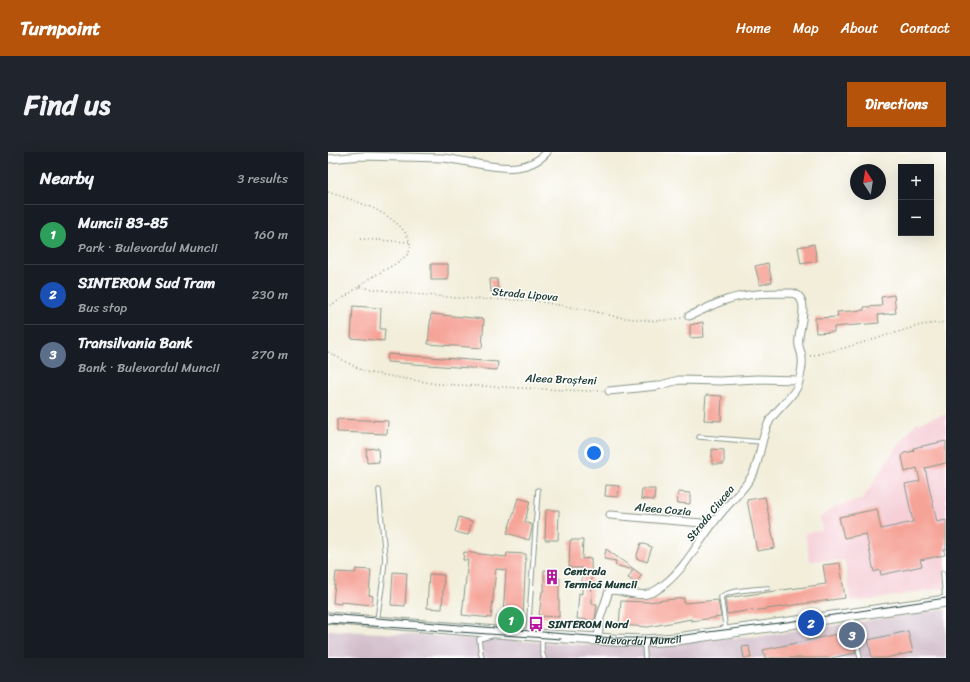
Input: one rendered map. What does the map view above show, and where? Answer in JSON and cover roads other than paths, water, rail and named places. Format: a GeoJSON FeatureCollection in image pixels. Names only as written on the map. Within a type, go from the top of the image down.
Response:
{"type":"FeatureCollection","features":[{"type":"Feature","properties":{"kind":"main road","name":"Bulevardul Muncii"},"geometry":{"type":"LineString","coordinates":[[328,618],[528,634],[644,641],[677,639],[946,602]]}},
{"type":"Feature","properties":{"kind":"street"},"geometry":{"type":"LineString","coordinates":[[328,158],[362,156],[443,158],[511,168],[536,161],[547,152]]}},
{"type":"Feature","properties":{"kind":"street","name":"Strada Ciucea"},"geometry":{"type":"LineString","coordinates":[[598,639],[600,618],[609,592],[612,590],[638,595],[653,593],[675,575],[722,512],[748,483],[758,460],[762,442],[771,418],[798,385],[802,355],[798,342],[802,319],[802,303],[799,295],[796,293],[762,293],[742,295],[712,305],[689,316]]}},
{"type":"Feature","properties":{"kind":"street","name":"Aleea Broșteni"},"geometry":{"type":"LineString","coordinates":[[609,391],[657,386],[679,380],[799,380]]}},
{"type":"Feature","properties":{"kind":"street","name":"Aleea Cozia"},"geometry":{"type":"LineString","coordinates":[[610,515],[713,524]]}},
{"type":"Feature","properties":{"kind":"lane"},"geometry":{"type":"LineString","coordinates":[[699,437],[762,442]]}},
{"type":"Feature","properties":{"kind":"lane"},"geometry":{"type":"LineString","coordinates":[[376,622],[383,579],[384,558],[379,490]]}},
{"type":"Feature","properties":{"kind":"lane"},"geometry":{"type":"LineString","coordinates":[[528,634],[538,490]]}},
{"type":"Feature","properties":{"kind":"lane"},"geometry":{"type":"LineString","coordinates":[[943,573],[946,602]]}},
{"type":"Feature","properties":{"kind":"lane"},"geometry":{"type":"LineString","coordinates":[[726,632],[721,597],[724,594],[768,588]]}},
{"type":"Feature","properties":{"kind":"lane"},"geometry":{"type":"LineString","coordinates":[[852,615],[860,658]]}},
{"type":"Feature","properties":{"kind":"lane"},"geometry":{"type":"LineString","coordinates":[[482,658],[479,638],[496,635],[496,631]]}},
{"type":"Feature","properties":{"kind":"lane"},"geometry":{"type":"LineString","coordinates":[[542,634],[541,644],[544,658]]}},
{"type":"Feature","properties":{"kind":"lane"},"geometry":{"type":"LineString","coordinates":[[644,641],[645,658]]}},
{"type":"Feature","properties":{"kind":"tram line"},"geometry":{"type":"LineString","coordinates":[[328,614],[613,638],[642,638],[677,636],[787,622],[946,598]]}},
{"type":"Feature","properties":{"kind":"tram line"},"geometry":{"type":"LineString","coordinates":[[328,623],[561,639]]}},
{"type":"Feature","properties":{"kind":"place","name":"Centrala Termică Muncii"},"geometry":{"type":"Point","coordinates":[552,577]}},
{"type":"Feature","properties":{"kind":"place","name":"Muncii 83-85"},"geometry":{"type":"Point","coordinates":[511,620]}},
{"type":"Feature","properties":{"kind":"place","name":"SINTEROM Sud Tram"},"geometry":{"type":"Point","coordinates":[811,623]}},
{"type":"Feature","properties":{"kind":"place","name":"SINTEROM Nord"},"geometry":{"type":"Point","coordinates":[536,624]}},
{"type":"Feature","properties":{"kind":"place","name":"Transilvania Bank"},"geometry":{"type":"Point","coordinates":[852,635]}}]}
